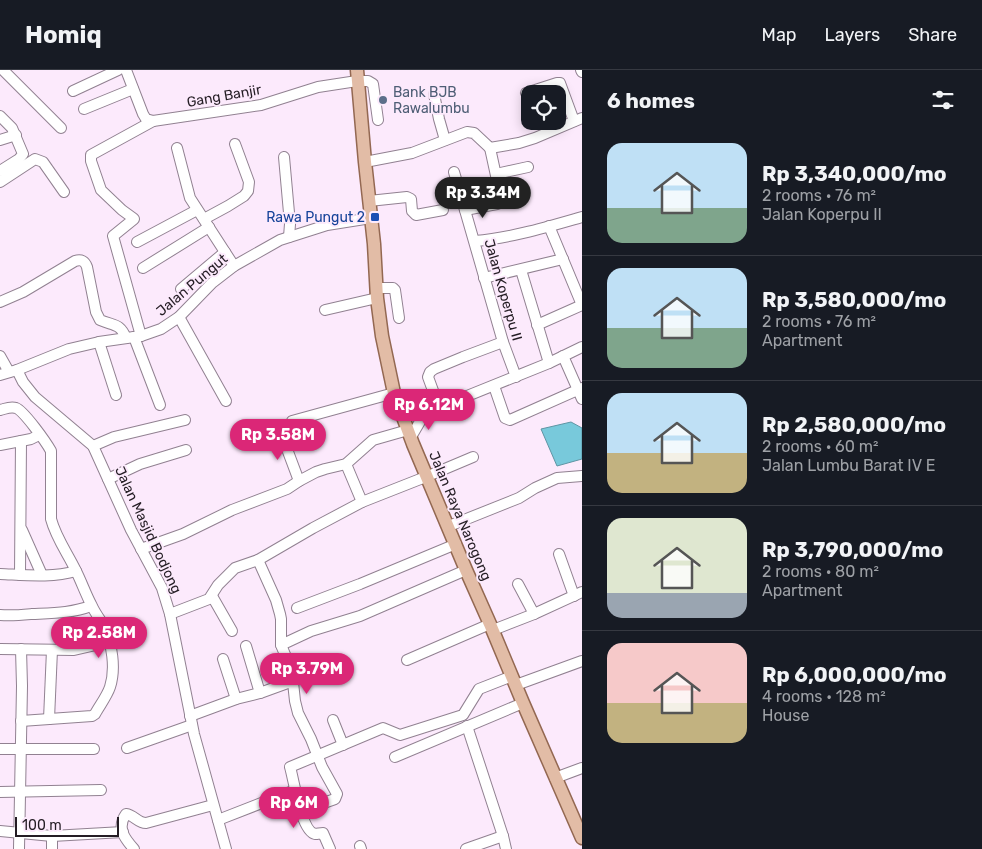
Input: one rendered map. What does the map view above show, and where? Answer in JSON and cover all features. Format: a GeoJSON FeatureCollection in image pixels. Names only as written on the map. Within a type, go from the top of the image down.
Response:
{"type":"FeatureCollection","features":[{"type":"Feature","properties":{"kind":"main road","name":"Jalan Raya Narogong"},"geometry":{"type":"LineString","coordinates":[[357,76],[382,336],[396,399],[466,570],[582,838]]}},
{"type":"Feature","properties":{"kind":"street"},"geometry":{"type":"LineString","coordinates":[[3,70],[61,128]]}},
{"type":"Feature","properties":{"kind":"street"},"geometry":{"type":"LineString","coordinates":[[73,92],[118,70]]}},
{"type":"Feature","properties":{"kind":"street"},"geometry":{"type":"LineString","coordinates":[[126,70],[143,114],[146,119],[153,121]]}},
{"type":"Feature","properties":{"kind":"street"},"geometry":{"type":"LineString","coordinates":[[357,76],[373,84],[378,120]]}},
{"type":"Feature","properties":{"kind":"street","name":"Gang Banjir"},"geometry":{"type":"LineString","coordinates":[[153,121],[261,105],[357,76]]}},
{"type":"Feature","properties":{"kind":"street"},"geometry":{"type":"LineString","coordinates":[[84,108],[132,89]]}},
{"type":"Feature","properties":{"kind":"street"},"geometry":{"type":"LineString","coordinates":[[434,94],[445,140]]}},
{"type":"Feature","properties":{"kind":"street"},"geometry":{"type":"LineString","coordinates":[[490,148],[535,138],[578,119],[566,95]]}},
{"type":"Feature","properties":{"kind":"street"},"geometry":{"type":"LineString","coordinates":[[0,116],[12,128],[23,154],[0,171]]}},
{"type":"Feature","properties":{"kind":"street"},"geometry":{"type":"LineString","coordinates":[[153,121],[91,155],[91,161],[101,190],[122,210],[134,218],[134,220],[113,236],[134,337],[160,405]]}},
{"type":"Feature","properties":{"kind":"street"},"geometry":{"type":"LineString","coordinates":[[365,162],[412,153],[467,132],[474,133],[490,148],[496,174],[498,199],[465,210]]}},
{"type":"Feature","properties":{"kind":"street"},"geometry":{"type":"LineString","coordinates":[[0,140],[16,135]]}},
{"type":"Feature","properties":{"kind":"street"},"geometry":{"type":"LineString","coordinates":[[143,268],[244,196],[248,191],[249,182],[234,144]]}},
{"type":"Feature","properties":{"kind":"street"},"geometry":{"type":"LineString","coordinates":[[177,148],[190,198],[234,266]]}},
{"type":"Feature","properties":{"kind":"street"},"geometry":{"type":"LineString","coordinates":[[284,157],[290,224],[289,237]]}},
{"type":"Feature","properties":{"kind":"street"},"geometry":{"type":"LineString","coordinates":[[0,182],[35,158],[43,162],[64,192]]}},
{"type":"Feature","properties":{"kind":"street"},"geometry":{"type":"LineString","coordinates":[[496,174],[528,167]]}},
{"type":"Feature","properties":{"kind":"street","name":"Jalan Koperpu II"},"geometry":{"type":"LineString","coordinates":[[454,172],[503,342],[516,377]]}},
{"type":"Feature","properties":{"kind":"street"},"geometry":{"type":"LineString","coordinates":[[369,201],[407,197],[411,199],[412,211],[416,215],[443,210]]}},
{"type":"Feature","properties":{"kind":"street"},"geometry":{"type":"LineString","coordinates":[[136,242],[197,210]]}},
{"type":"Feature","properties":{"kind":"street"},"geometry":{"type":"LineString","coordinates":[[475,241],[492,240],[582,217]]}},
{"type":"Feature","properties":{"kind":"street","name":"Jalan Pungut"},"geometry":{"type":"LineString","coordinates":[[9,372],[69,349],[134,337],[161,329],[179,317],[212,283],[234,266],[280,240],[327,225],[371,218]]}},
{"type":"Feature","properties":{"kind":"street"},"geometry":{"type":"LineString","coordinates":[[537,325],[582,305],[549,226]]}},
{"type":"Feature","properties":{"kind":"street"},"geometry":{"type":"LineString","coordinates":[[181,289],[225,252]]}},
{"type":"Feature","properties":{"kind":"street"},"geometry":{"type":"LineString","coordinates":[[484,278],[563,259]]}},
{"type":"Feature","properties":{"kind":"street"},"geometry":{"type":"LineString","coordinates":[[0,302],[23,292],[79,260],[87,267],[96,312],[100,320],[118,326],[134,337]]}},
{"type":"Feature","properties":{"kind":"street"},"geometry":{"type":"LineString","coordinates":[[521,270],[549,363]]}},
{"type":"Feature","properties":{"kind":"street"},"geometry":{"type":"LineString","coordinates":[[325,310],[393,288],[395,290],[399,318]]}},
{"type":"Feature","properties":{"kind":"street"},"geometry":{"type":"LineString","coordinates":[[179,317],[226,401]]}},
{"type":"Feature","properties":{"kind":"street"},"geometry":{"type":"LineString","coordinates":[[99,342],[116,395]]}},
{"type":"Feature","properties":{"kind":"street"},"geometry":{"type":"LineString","coordinates":[[439,407],[428,377],[430,372],[503,342]]}},
{"type":"Feature","properties":{"kind":"street"},"geometry":{"type":"LineString","coordinates":[[141,549],[183,534],[232,510],[286,489],[325,469],[346,464],[372,440],[409,434],[425,413],[516,377],[582,347]]}},
{"type":"Feature","properties":{"kind":"street","name":"Jalan Masjid Bodjong"},"geometry":{"type":"LineString","coordinates":[[0,356],[9,372],[23,382],[35,397],[94,446],[131,530],[162,588],[170,614],[191,720],[226,849]]}},
{"type":"Feature","properties":{"kind":"street"},"geometry":{"type":"LineString","coordinates":[[494,386],[505,418],[510,420],[580,393],[563,356]]}},
{"type":"Feature","properties":{"kind":"street"},"geometry":{"type":"LineString","coordinates":[[292,421],[396,399],[425,413]]}},
{"type":"Feature","properties":{"kind":"street"},"geometry":{"type":"LineString","coordinates":[[0,410],[11,407],[23,412],[51,451],[52,524],[103,626],[109,642],[113,666],[110,686],[98,709],[92,716],[21,721]]}},
{"type":"Feature","properties":{"kind":"street"},"geometry":{"type":"LineString","coordinates":[[94,446],[114,437],[185,420]]}},
{"type":"Feature","properties":{"kind":"street"},"geometry":{"type":"LineString","coordinates":[[281,433],[299,481]]}},
{"type":"Feature","properties":{"kind":"street"},"geometry":{"type":"LineString","coordinates":[[0,445],[31,439],[39,435]]}},
{"type":"Feature","properties":{"kind":"street"},"geometry":{"type":"LineString","coordinates":[[20,575],[21,441]]}},
{"type":"Feature","properties":{"kind":"street"},"geometry":{"type":"LineString","coordinates":[[108,479],[140,464],[186,450]]}},
{"type":"Feature","properties":{"kind":"street"},"geometry":{"type":"LineString","coordinates":[[170,614],[208,600],[218,585],[235,568],[258,560],[312,528],[362,502],[473,457]]}},
{"type":"Feature","properties":{"kind":"street"},"geometry":{"type":"LineString","coordinates":[[346,464],[362,502]]}},
{"type":"Feature","properties":{"kind":"street"},"geometry":{"type":"LineString","coordinates":[[448,526],[519,498],[557,478],[582,476]]}},
{"type":"Feature","properties":{"kind":"street"},"geometry":{"type":"LineString","coordinates":[[21,526],[42,575]]}},
{"type":"Feature","properties":{"kind":"street"},"geometry":{"type":"LineString","coordinates":[[297,608],[456,544]]}},
{"type":"Feature","properties":{"kind":"street"},"geometry":{"type":"LineString","coordinates":[[407,660],[492,627],[534,614],[578,594],[559,554]]}},
{"type":"Feature","properties":{"kind":"street"},"geometry":{"type":"LineString","coordinates":[[258,560],[278,607],[281,619],[281,645],[289,664],[298,713],[337,795],[335,799],[318,805]]}},
{"type":"Feature","properties":{"kind":"street"},"geometry":{"type":"LineString","coordinates":[[281,645],[311,631],[360,616],[466,570]]}},
{"type":"Feature","properties":{"kind":"street"},"geometry":{"type":"LineString","coordinates":[[0,574],[60,575],[76,571]]}},
{"type":"Feature","properties":{"kind":"street"},"geometry":{"type":"LineString","coordinates":[[518,584],[534,614]]}},
{"type":"Feature","properties":{"kind":"street"},"geometry":{"type":"LineString","coordinates":[[212,596],[232,631]]}},
{"type":"Feature","properties":{"kind":"street"},"geometry":{"type":"LineString","coordinates":[[0,615],[65,613],[92,606]]}},
{"type":"Feature","properties":{"kind":"street"},"geometry":{"type":"LineString","coordinates":[[0,649],[74,650],[109,642]]}},
{"type":"Feature","properties":{"kind":"street"},"geometry":{"type":"LineString","coordinates":[[246,646],[260,693]]}},
{"type":"Feature","properties":{"kind":"street"},"geometry":{"type":"LineString","coordinates":[[20,849],[21,649]]}},
{"type":"Feature","properties":{"kind":"street"},"geometry":{"type":"LineString","coordinates":[[49,719],[52,650]]}},
{"type":"Feature","properties":{"kind":"street"},"geometry":{"type":"LineString","coordinates":[[223,659],[236,699]]}},
{"type":"Feature","properties":{"kind":"street"},"geometry":{"type":"LineString","coordinates":[[330,849],[323,833],[316,834],[307,827],[301,812],[290,767],[384,728],[400,735],[463,715],[479,689],[582,661]]}},
{"type":"Feature","properties":{"kind":"street"},"geometry":{"type":"LineString","coordinates":[[127,748],[236,699],[260,693],[293,681]]}},
{"type":"Feature","properties":{"kind":"street"},"geometry":{"type":"LineString","coordinates":[[395,757],[523,703]]}},
{"type":"Feature","properties":{"kind":"street"},"geometry":{"type":"LineString","coordinates":[[333,720],[343,745]]}},
{"type":"Feature","properties":{"kind":"street"},"geometry":{"type":"LineString","coordinates":[[467,726],[506,849]]}},
{"type":"Feature","properties":{"kind":"street"},"geometry":{"type":"LineString","coordinates":[[0,749],[94,749]]}},
{"type":"Feature","properties":{"kind":"street"},"geometry":{"type":"LineString","coordinates":[[556,778],[582,768]]}},
{"type":"Feature","properties":{"kind":"street"},"geometry":{"type":"LineString","coordinates":[[0,792],[20,795],[101,790]]}},
{"type":"Feature","properties":{"kind":"street"},"geometry":{"type":"LineString","coordinates":[[218,820],[296,790]]}},
{"type":"Feature","properties":{"kind":"street"},"geometry":{"type":"LineString","coordinates":[[134,849],[122,832],[123,818],[126,814],[146,823],[213,805]]}},
{"type":"Feature","properties":{"kind":"street"},"geometry":{"type":"LineString","coordinates":[[0,832],[52,836],[122,832]]}},
{"type":"Feature","properties":{"kind":"street"},"geometry":{"type":"LineString","coordinates":[[52,836],[52,849]]}},
{"type":"Feature","properties":{"kind":"street"},"geometry":{"type":"LineString","coordinates":[[466,849],[503,836]]}},
{"type":"Feature","properties":{"kind":"water"},"geometry":{"type":"Polygon","coordinates":[[[571,422],[582,428],[582,459],[557,466],[541,429],[571,422]]]}},
{"type":"Feature","properties":{"kind":"place","name":"Bank BJB Rawalumbu"},"geometry":{"type":"Point","coordinates":[383,100]}},
{"type":"Feature","properties":{"kind":"place","name":"Rawa Pungut 2"},"geometry":{"type":"Point","coordinates":[375,217]}}]}
